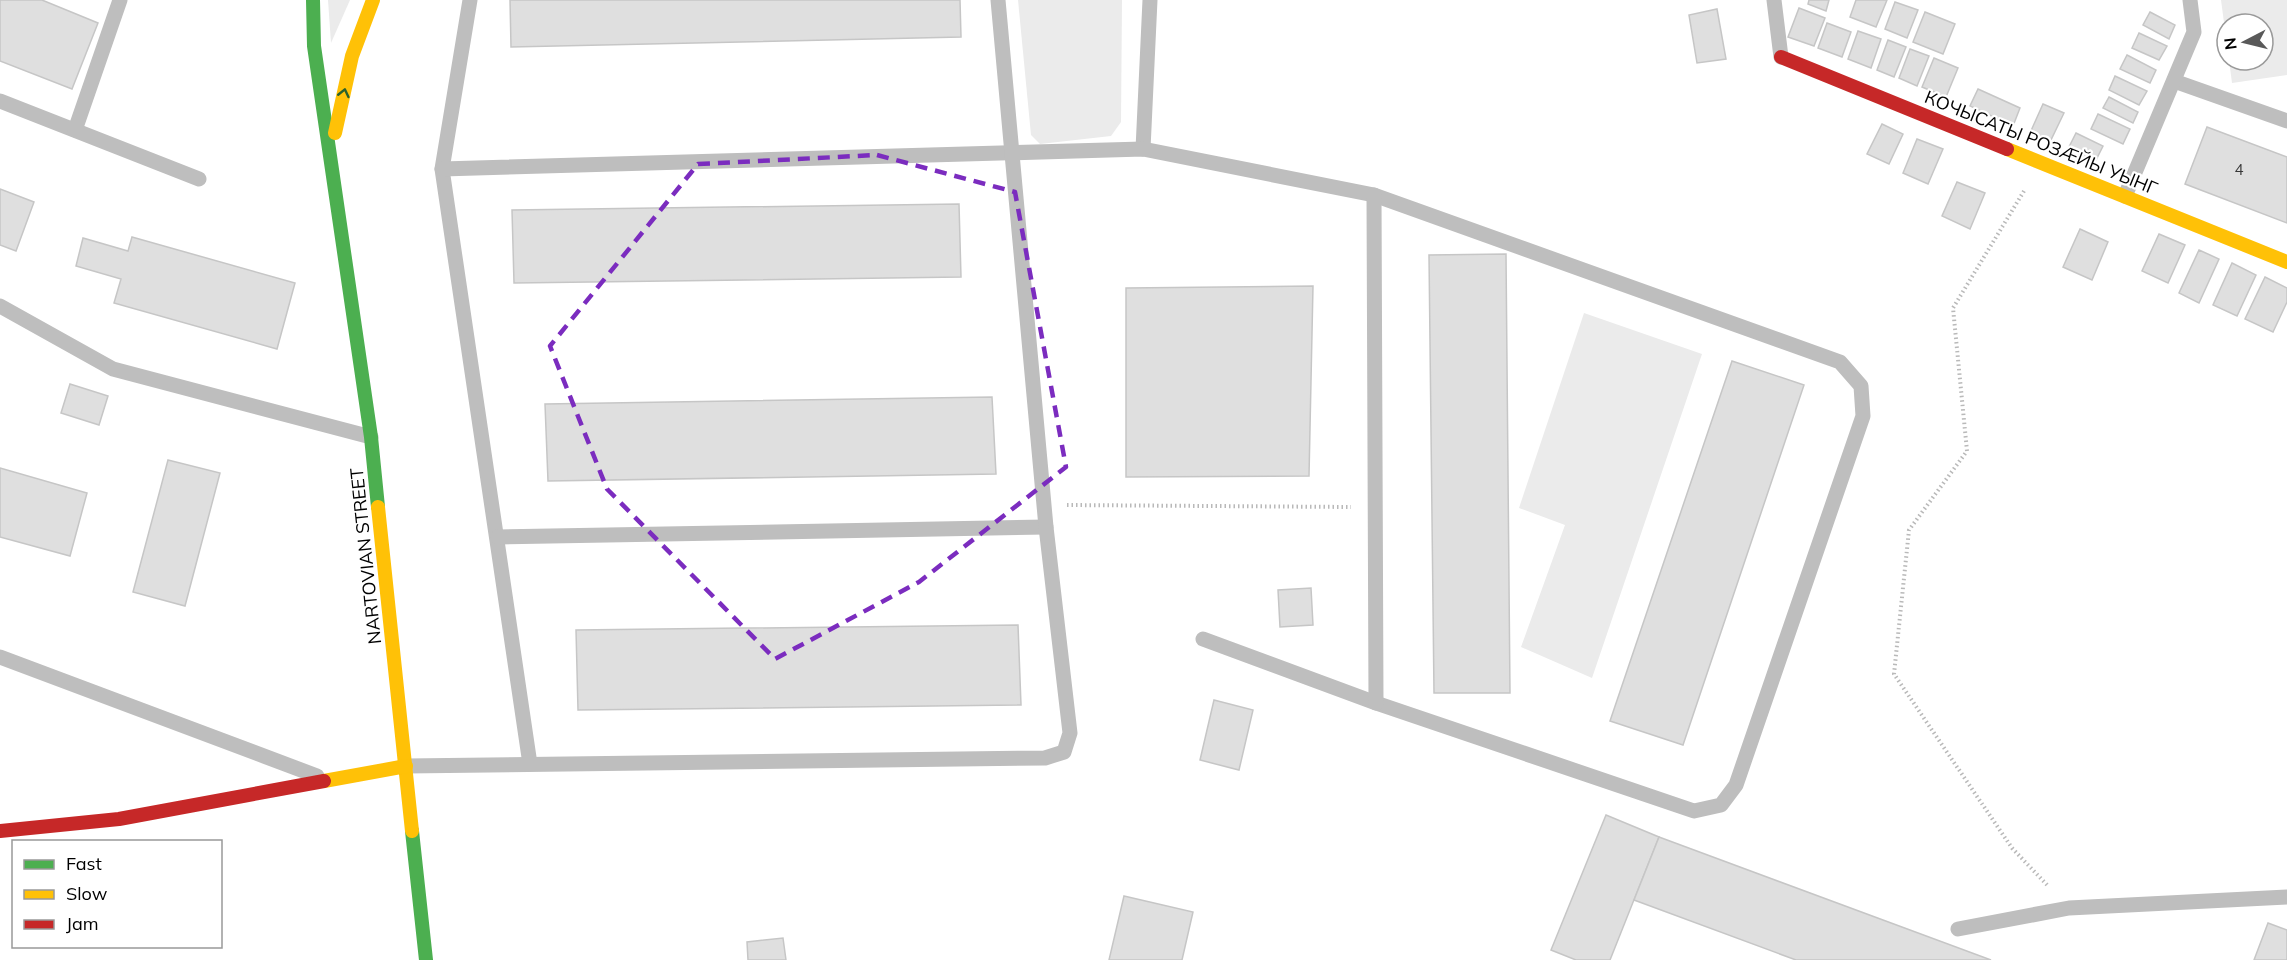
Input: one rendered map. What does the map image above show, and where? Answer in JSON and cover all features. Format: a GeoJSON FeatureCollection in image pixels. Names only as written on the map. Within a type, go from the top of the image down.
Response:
{"type":"FeatureCollection","features":[{"type":"Feature","properties":{"kind":"street","name":"NARTOVIAN STREET"},"geometry":{"type":"LineString","coordinates":[[313,0],[314,46],[331,150],[371,437],[426,960]]}},
{"type":"Feature","properties":{"kind":"street","name":"NARTOVIAN STREET"},"geometry":{"type":"LineString","coordinates":[[331,150],[352,56],[373,0]]}},
{"type":"Feature","properties":{"kind":"street","name":"КОЧЫСАТЫ РОЗÆЙЫ УЫНГ"},"geometry":{"type":"LineString","coordinates":[[1781,57],[2287,262]]}},
{"type":"Feature","properties":{"kind":"street"},"geometry":{"type":"LineString","coordinates":[[0,831],[119,819],[406,766]]}},
{"type":"Feature","properties":{"kind":"lane"},"geometry":{"type":"LineString","coordinates":[[75,130],[120,0]]}},
{"type":"Feature","properties":{"kind":"lane"},"geometry":{"type":"LineString","coordinates":[[470,0],[442,170],[530,764]]}},
{"type":"Feature","properties":{"kind":"lane"},"geometry":{"type":"LineString","coordinates":[[406,766],[1045,758],[1064,752],[1070,733],[1046,527],[998,0]]}},
{"type":"Feature","properties":{"kind":"lane"},"geometry":{"type":"LineString","coordinates":[[1143,149],[1150,0]]}},
{"type":"Feature","properties":{"kind":"lane"},"geometry":{"type":"LineString","coordinates":[[1774,0],[1781,57]]}},
{"type":"Feature","properties":{"kind":"lane"},"geometry":{"type":"LineString","coordinates":[[2125,196],[2194,32],[2190,0]]}},
{"type":"Feature","properties":{"kind":"lane"},"geometry":{"type":"LineString","coordinates":[[2174,81],[2287,121]]}},
{"type":"Feature","properties":{"kind":"lane"},"geometry":{"type":"LineString","coordinates":[[0,100],[199,179]]}},
{"type":"Feature","properties":{"kind":"lane"},"geometry":{"type":"LineString","coordinates":[[442,170],[1143,149],[1374,195],[1840,362],[1861,386],[1863,416],[1736,785],[1721,805],[1694,811],[1376,703],[1203,639]]}},
{"type":"Feature","properties":{"kind":"lane"},"geometry":{"type":"LineString","coordinates":[[1374,195],[1376,703]]}},
{"type":"Feature","properties":{"kind":"lane"},"geometry":{"type":"LineString","coordinates":[[0,306],[113,369],[371,437]]}},
{"type":"Feature","properties":{"kind":"lane"},"geometry":{"type":"LineString","coordinates":[[498,537],[1046,527]]}},
{"type":"Feature","properties":{"kind":"lane"},"geometry":{"type":"LineString","coordinates":[[0,657],[331,781]]}},
{"type":"Feature","properties":{"kind":"lane"},"geometry":{"type":"LineString","coordinates":[[1958,929],[2068,908],[2287,897]]}},
{"type":"Feature","properties":{"kind":"path"},"geometry":{"type":"LineString","coordinates":[[2042,162],[1953,308],[1967,451],[1909,530],[1894,674],[2012,848],[2068,908]]}},
{"type":"Feature","properties":{"kind":"path"},"geometry":{"type":"LineString","coordinates":[[1044,506],[1376,507]]}},
{"type":"Feature","properties":{"kind":"highlighted area"},"geometry":{"type":"Polygon","coordinates":[[[877,155],[1015,192],[1066,467],[919,582],[775,659],[607,489],[550,346],[698,164],[877,155]]]}},
{"type":"Feature","properties":{"kind":"shaded area"},"geometry":{"type":"Polygon","coordinates":[[[328,0],[350,0],[331,43],[328,0]]]}},
{"type":"Feature","properties":{"kind":"shaded area"},"geometry":{"type":"Polygon","coordinates":[[[1018,0],[1122,0],[1121,122],[1111,136],[1040,144],[1031,135],[1018,0]]]}},
{"type":"Feature","properties":{"kind":"shaded area"},"geometry":{"type":"Polygon","coordinates":[[[2221,0],[2287,0],[2287,75],[2232,83],[2231,72],[2275,72],[2275,12],[2223,12],[2221,0]]]}},
{"type":"Feature","properties":{"kind":"shaded area"},"geometry":{"type":"Polygon","coordinates":[[[1584,313],[1702,354],[1592,678],[1521,647],[1565,525],[1519,508],[1584,313]]]}},
{"type":"Feature","properties":{"kind":"building"},"geometry":{"type":"Polygon","coordinates":[[[0,0],[42,0],[98,23],[72,89],[0,61],[0,0]]]}},
{"type":"Feature","properties":{"kind":"building"},"geometry":{"type":"Polygon","coordinates":[[[510,0],[960,0],[961,37],[511,47],[510,0]]]}},
{"type":"Feature","properties":{"kind":"building"},"geometry":{"type":"Polygon","coordinates":[[[1809,0],[1829,0],[1826,11],[1808,4],[1809,0]]]}},
{"type":"Feature","properties":{"kind":"building"},"geometry":{"type":"Polygon","coordinates":[[[1856,0],[1887,0],[1876,27],[1850,17],[1856,0]]]}},
{"type":"Feature","properties":{"kind":"building"},"geometry":{"type":"Polygon","coordinates":[[[1895,2],[1918,10],[1907,38],[1885,29],[1895,2]]]}},
{"type":"Feature","properties":{"kind":"building"},"geometry":{"type":"Polygon","coordinates":[[[1799,8],[1825,18],[1814,46],[1788,37],[1799,8]]]}},
{"type":"Feature","properties":{"kind":"building"},"geometry":{"type":"Polygon","coordinates":[[[1717,9],[1726,59],[1697,63],[1689,15],[1717,9]]]}},
{"type":"Feature","properties":{"kind":"building"},"geometry":{"type":"Polygon","coordinates":[[[1925,12],[1955,24],[1943,54],[1913,42],[1925,12]]]}},
{"type":"Feature","properties":{"kind":"building"},"geometry":{"type":"Polygon","coordinates":[[[2150,12],[2175,25],[2169,39],[2143,25],[2150,12]]]}},
{"type":"Feature","properties":{"kind":"building"},"geometry":{"type":"Polygon","coordinates":[[[1827,23],[1851,32],[1842,57],[1818,48],[1827,23]]]}},
{"type":"Feature","properties":{"kind":"building"},"geometry":{"type":"Polygon","coordinates":[[[1858,31],[1881,39],[1871,68],[1848,59],[1858,31]]]}},
{"type":"Feature","properties":{"kind":"building"},"geometry":{"type":"Polygon","coordinates":[[[2139,33],[2167,46],[2159,60],[2132,48],[2139,33]]]}},
{"type":"Feature","properties":{"kind":"building"},"geometry":{"type":"Polygon","coordinates":[[[1888,40],[1906,47],[1894,77],[1877,70],[1888,40]]]}},
{"type":"Feature","properties":{"kind":"building"},"geometry":{"type":"Polygon","coordinates":[[[1910,49],[1929,56],[1917,86],[1899,78],[1910,49]]]}},
{"type":"Feature","properties":{"kind":"building"},"geometry":{"type":"Polygon","coordinates":[[[2127,55],[2156,70],[2150,83],[2120,69],[2127,55]]]}},
{"type":"Feature","properties":{"kind":"building"},"geometry":{"type":"Polygon","coordinates":[[[1934,58],[1958,68],[1946,97],[1922,87],[1934,58]]]}},
{"type":"Feature","properties":{"kind":"building"},"geometry":{"type":"Polygon","coordinates":[[[2115,76],[2147,91],[2139,105],[2109,90],[2115,76]]]}},
{"type":"Feature","properties":{"kind":"building"},"geometry":{"type":"Polygon","coordinates":[[[1978,89],[2020,108],[2013,126],[1970,106],[1978,89]]]}},
{"type":"Feature","properties":{"kind":"building"},"geometry":{"type":"Polygon","coordinates":[[[2109,97],[2138,112],[2133,123],[2103,108],[2109,97]]]}},
{"type":"Feature","properties":{"kind":"building"},"geometry":{"type":"Polygon","coordinates":[[[2043,104],[2064,113],[2050,142],[2030,133],[2043,104]]]}},
{"type":"Feature","properties":{"kind":"building"},"geometry":{"type":"Polygon","coordinates":[[[2098,114],[2130,129],[2123,144],[2091,129],[2098,114]]]}},
{"type":"Feature","properties":{"kind":"building"},"geometry":{"type":"Polygon","coordinates":[[[1882,124],[1903,134],[1889,164],[1867,154],[1882,124]]]}},
{"type":"Feature","properties":{"kind":"building"},"geometry":{"type":"Polygon","coordinates":[[[2207,127],[2287,157],[2287,223],[2185,184],[2207,127]]]}},
{"type":"Feature","properties":{"kind":"building"},"geometry":{"type":"Polygon","coordinates":[[[2076,133],[2103,146],[2095,162],[2068,149],[2076,133]]]}},
{"type":"Feature","properties":{"kind":"building"},"geometry":{"type":"Polygon","coordinates":[[[1917,139],[1943,149],[1928,184],[1903,173],[1917,139]]]}},
{"type":"Feature","properties":{"kind":"building"},"geometry":{"type":"Polygon","coordinates":[[[1957,182],[1985,193],[1970,229],[1942,216],[1957,182]]]}},
{"type":"Feature","properties":{"kind":"building"},"geometry":{"type":"Polygon","coordinates":[[[0,189],[34,202],[16,251],[0,245],[0,189]]]}},
{"type":"Feature","properties":{"kind":"building"},"geometry":{"type":"Polygon","coordinates":[[[959,204],[961,277],[514,283],[512,210],[959,204]]]}},
{"type":"Feature","properties":{"kind":"building"},"geometry":{"type":"Polygon","coordinates":[[[2080,229],[2108,242],[2092,280],[2063,267],[2080,229]]]}},
{"type":"Feature","properties":{"kind":"building"},"geometry":{"type":"Polygon","coordinates":[[[2159,234],[2185,245],[2168,283],[2142,271],[2159,234]]]}},
{"type":"Feature","properties":{"kind":"building"},"geometry":{"type":"Polygon","coordinates":[[[132,237],[295,283],[277,349],[114,303],[121,279],[76,266],[83,238],[128,251],[132,237]]]}},
{"type":"Feature","properties":{"kind":"building"},"geometry":{"type":"Polygon","coordinates":[[[2199,250],[2219,259],[2199,303],[2179,293],[2199,250]]]}},
{"type":"Feature","properties":{"kind":"building"},"geometry":{"type":"Polygon","coordinates":[[[1506,254],[1510,693],[1434,693],[1429,255],[1506,254]]]}},
{"type":"Feature","properties":{"kind":"building"},"geometry":{"type":"Polygon","coordinates":[[[2232,263],[2256,275],[2237,316],[2213,305],[2232,263]]]}},
{"type":"Feature","properties":{"kind":"building"},"geometry":{"type":"Polygon","coordinates":[[[2265,277],[2287,288],[2287,302],[2273,332],[2245,319],[2265,277]]]}},
{"type":"Feature","properties":{"kind":"building"},"geometry":{"type":"Polygon","coordinates":[[[1313,286],[1309,476],[1126,477],[1126,288],[1313,286]]]}},
{"type":"Feature","properties":{"kind":"building"},"geometry":{"type":"Polygon","coordinates":[[[1732,361],[1804,385],[1683,745],[1610,721],[1732,361]]]}},
{"type":"Feature","properties":{"kind":"building"},"geometry":{"type":"Polygon","coordinates":[[[70,384],[108,396],[99,425],[61,413],[70,384]]]}},
{"type":"Feature","properties":{"kind":"building"},"geometry":{"type":"Polygon","coordinates":[[[992,397],[996,474],[548,481],[545,404],[992,397]]]}},
{"type":"Feature","properties":{"kind":"building"},"geometry":{"type":"Polygon","coordinates":[[[168,460],[220,473],[185,606],[133,592],[168,460]]]}},
{"type":"Feature","properties":{"kind":"building"},"geometry":{"type":"Polygon","coordinates":[[[0,468],[87,493],[70,556],[0,537],[0,468]]]}},
{"type":"Feature","properties":{"kind":"building"},"geometry":{"type":"Polygon","coordinates":[[[1311,588],[1313,625],[1280,627],[1278,590],[1311,588]]]}},
{"type":"Feature","properties":{"kind":"building"},"geometry":{"type":"Polygon","coordinates":[[[1018,625],[1021,705],[578,710],[576,630],[1018,625]]]}},
{"type":"Feature","properties":{"kind":"building"},"geometry":{"type":"Polygon","coordinates":[[[1214,700],[1253,710],[1239,770],[1200,760],[1214,700]]]}},
{"type":"Feature","properties":{"kind":"building"},"geometry":{"type":"Polygon","coordinates":[[[1606,815],[1659,837],[1610,960],[1576,960],[1551,950],[1606,815]]]}},
{"type":"Feature","properties":{"kind":"building"},"geometry":{"type":"Polygon","coordinates":[[[1659,837],[1991,960],[1796,960],[1634,900],[1659,837]]]}},
{"type":"Feature","properties":{"kind":"building"},"geometry":{"type":"Polygon","coordinates":[[[1124,896],[1193,912],[1182,960],[1109,960],[1124,896]]]}},
{"type":"Feature","properties":{"kind":"building"},"geometry":{"type":"Polygon","coordinates":[[[2268,923],[2287,930],[2287,960],[2254,960],[2268,923]]]}},
{"type":"Feature","properties":{"kind":"building"},"geometry":{"type":"Polygon","coordinates":[[[783,938],[786,960],[748,960],[747,942],[783,938]]]}},
{"type":"Feature","properties":{"kind":"traffic: fast"},"geometry":{"type":"LineString","coordinates":[[313,0],[314,46],[371,437],[378,507]]}},
{"type":"Feature","properties":{"kind":"traffic: fast"},"geometry":{"type":"LineString","coordinates":[[412,831],[426,960]]}},
{"type":"Feature","properties":{"kind":"traffic: slow"},"geometry":{"type":"LineString","coordinates":[[335,133],[352,56],[373,0]]}},
{"type":"Feature","properties":{"kind":"traffic: slow"},"geometry":{"type":"LineString","coordinates":[[2007,149],[2287,262]]}},
{"type":"Feature","properties":{"kind":"traffic: slow"},"geometry":{"type":"LineString","coordinates":[[378,507],[412,831]]}},
{"type":"Feature","properties":{"kind":"traffic: slow"},"geometry":{"type":"LineString","coordinates":[[324,781],[406,766]]}},
{"type":"Feature","properties":{"kind":"traffic: jam"},"geometry":{"type":"LineString","coordinates":[[1781,57],[2007,149]]}},
{"type":"Feature","properties":{"kind":"traffic: jam"},"geometry":{"type":"LineString","coordinates":[[0,831],[119,819],[324,781]]}}]}
